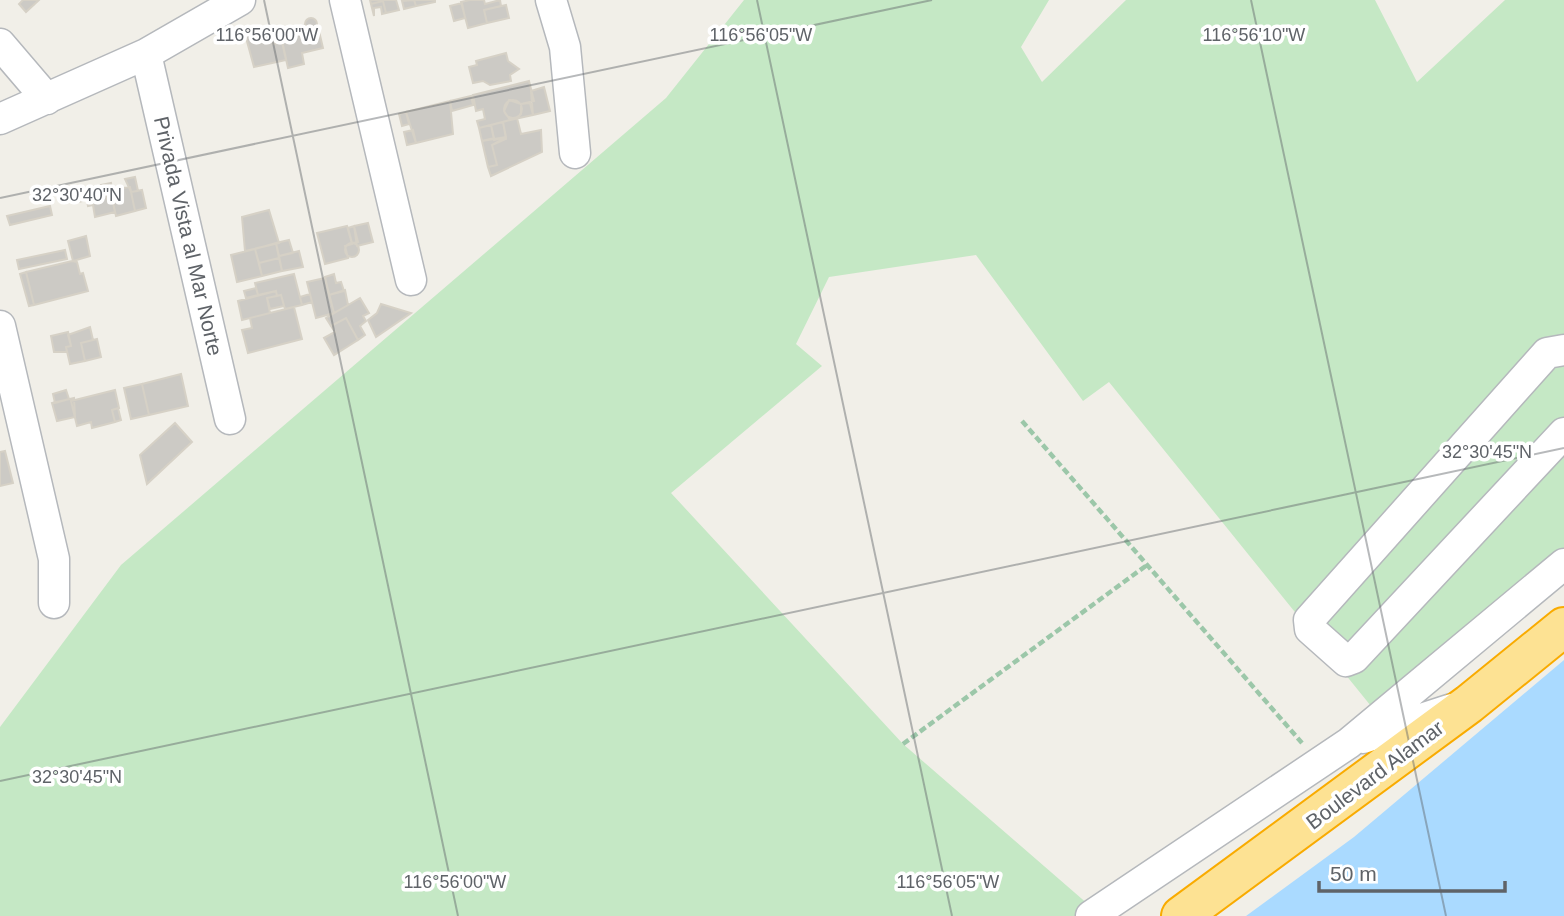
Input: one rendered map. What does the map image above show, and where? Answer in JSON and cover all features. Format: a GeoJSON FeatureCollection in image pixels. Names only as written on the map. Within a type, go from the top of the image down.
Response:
{"type":"FeatureCollection","features":[{"type":"Feature","properties":{"kind":"highway","name":"Boulevard Alamar"},"geometry":{"type":"LineString","coordinates":[[1181,916],[1469,704],[1564,626]]}},
{"type":"Feature","properties":{"kind":"street"},"geometry":{"type":"LineString","coordinates":[[345,0],[411,280]]}},
{"type":"Feature","properties":{"kind":"street"},"geometry":{"type":"LineString","coordinates":[[551,0],[565,47],[575,152]]}},
{"type":"Feature","properties":{"kind":"street"},"geometry":{"type":"LineString","coordinates":[[0,119],[146,54],[238,1]]}},
{"type":"Feature","properties":{"kind":"street"},"geometry":{"type":"LineString","coordinates":[[0,44],[47,99]]}},
{"type":"Feature","properties":{"kind":"street","name":"Privada Vista al Mar Norte"},"geometry":{"type":"LineString","coordinates":[[146,54],[230,419]]}},
{"type":"Feature","properties":{"kind":"street"},"geometry":{"type":"LineString","coordinates":[[0,326],[54,559],[54,603]]}},
{"type":"Feature","properties":{"kind":"street"},"geometry":{"type":"LineString","coordinates":[[1564,350],[1547,353],[1310,621],[1310,629],[1346,660],[1354,658],[1564,433]]}},
{"type":"Feature","properties":{"kind":"street"},"geometry":{"type":"LineString","coordinates":[[1091,916],[1349,743],[1559,568]]}},
{"type":"Feature","properties":{"kind":"street"},"geometry":{"type":"LineString","coordinates":[[1349,743],[1469,704]]}},
{"type":"Feature","properties":{"kind":"path"},"geometry":{"type":"LineString","coordinates":[[1022,421],[1319,762]]}},
{"type":"Feature","properties":{"kind":"path"},"geometry":{"type":"LineString","coordinates":[[903,744],[1147,565]]}},
{"type":"Feature","properties":{"kind":"green space"},"geometry":{"type":"Polygon","coordinates":[[[744,0],[1049,0],[1021,47],[1042,82],[1126,0],[1375,0],[1417,82],[1505,0],[1564,0],[1564,564],[1379,716],[1109,382],[1083,401],[976,255],[829,277],[796,344],[822,366],[671,493],[903,744],[1097,912],[1091,916],[0,916],[0,727],[121,565],[666,98],[744,0]]]}},
{"type":"Feature","properties":{"kind":"water"},"geometry":{"type":"Polygon","coordinates":[[[1564,660],[1564,916],[1246,916],[1354,837],[1564,660]]]}},
{"type":"Feature","properties":{"kind":"building"},"geometry":{"type":"Polygon","coordinates":[[[23,0],[39,0],[26,12],[19,4],[23,0]]]}},
{"type":"Feature","properties":{"kind":"building"},"geometry":{"type":"Polygon","coordinates":[[[370,0],[396,0],[399,10],[386,13],[383,1],[371,4],[370,0]]]}},
{"type":"Feature","properties":{"kind":"building"},"geometry":{"type":"Polygon","coordinates":[[[414,0],[416,6],[404,9],[402,1],[414,0]]]}},
{"type":"Feature","properties":{"kind":"building"},"geometry":{"type":"Polygon","coordinates":[[[414,0],[435,0],[435,2],[416,6],[414,0]]]}},
{"type":"Feature","properties":{"kind":"building"},"geometry":{"type":"Polygon","coordinates":[[[484,0],[485,4],[500,0],[501,6],[484,10],[487,23],[468,28],[461,2],[484,0]]]}},
{"type":"Feature","properties":{"kind":"building"},"geometry":{"type":"Polygon","coordinates":[[[383,1],[386,13],[382,14],[381,7],[374,8],[374,16],[371,4],[383,1]]]}},
{"type":"Feature","properties":{"kind":"building"},"geometry":{"type":"Polygon","coordinates":[[[462,3],[465,18],[454,21],[450,6],[462,3]]]}},
{"type":"Feature","properties":{"kind":"building"},"geometry":{"type":"Polygon","coordinates":[[[506,5],[509,18],[487,23],[484,10],[506,5]]]}},
{"type":"Feature","properties":{"kind":"building"},"geometry":{"type":"Polygon","coordinates":[[[311,18],[317,24],[311,30],[305,24],[311,18]]]}},
{"type":"Feature","properties":{"kind":"building"},"geometry":{"type":"Polygon","coordinates":[[[305,25],[313,33],[319,31],[323,48],[302,53],[304,64],[288,68],[281,36],[288,35],[287,29],[305,25]]]}},
{"type":"Feature","properties":{"kind":"building"},"geometry":{"type":"Polygon","coordinates":[[[269,28],[273,44],[282,42],[286,60],[254,67],[245,34],[269,28]]]}},
{"type":"Feature","properties":{"kind":"building"},"geometry":{"type":"Polygon","coordinates":[[[506,53],[508,61],[519,69],[510,75],[511,81],[490,85],[483,81],[473,83],[469,67],[477,65],[476,61],[506,53]]]}},
{"type":"Feature","properties":{"kind":"building"},"geometry":{"type":"Polygon","coordinates":[[[529,81],[534,101],[521,104],[509,100],[504,111],[510,120],[479,128],[477,121],[485,119],[483,109],[476,111],[473,95],[529,81]]]}},
{"type":"Feature","properties":{"kind":"building"},"geometry":{"type":"Polygon","coordinates":[[[544,87],[550,111],[533,115],[531,91],[544,87]]]}},
{"type":"Feature","properties":{"kind":"building"},"geometry":{"type":"Polygon","coordinates":[[[471,96],[473,105],[452,111],[450,101],[471,96]]]}},
{"type":"Feature","properties":{"kind":"building"},"geometry":{"type":"Polygon","coordinates":[[[509,100],[517,100],[522,109],[520,116],[509,118],[504,113],[504,105],[509,100]]]}},
{"type":"Feature","properties":{"kind":"building"},"geometry":{"type":"Polygon","coordinates":[[[450,101],[453,134],[416,143],[406,112],[450,101]]]}},
{"type":"Feature","properties":{"kind":"building"},"geometry":{"type":"Polygon","coordinates":[[[530,103],[533,115],[510,120],[509,118],[517,118],[521,114],[521,104],[530,103]]]}},
{"type":"Feature","properties":{"kind":"building"},"geometry":{"type":"Polygon","coordinates":[[[406,112],[409,124],[402,126],[399,114],[406,112]]]}},
{"type":"Feature","properties":{"kind":"building"},"geometry":{"type":"Polygon","coordinates":[[[517,118],[521,134],[541,130],[542,152],[491,176],[488,167],[497,165],[492,145],[506,139],[503,122],[517,118]]]}},
{"type":"Feature","properties":{"kind":"building"},"geometry":{"type":"Polygon","coordinates":[[[503,122],[506,137],[494,140],[491,125],[503,122]]]}},
{"type":"Feature","properties":{"kind":"building"},"geometry":{"type":"Polygon","coordinates":[[[491,125],[494,138],[482,141],[479,128],[491,125]]]}},
{"type":"Feature","properties":{"kind":"building"},"geometry":{"type":"Polygon","coordinates":[[[413,130],[416,143],[407,145],[404,132],[413,130]]]}},
{"type":"Feature","properties":{"kind":"building"},"geometry":{"type":"Polygon","coordinates":[[[506,137],[492,145],[497,165],[488,167],[482,141],[506,137]]]}},
{"type":"Feature","properties":{"kind":"building"},"geometry":{"type":"Polygon","coordinates":[[[135,177],[138,191],[131,192],[125,179],[135,177]]]}},
{"type":"Feature","properties":{"kind":"building"},"geometry":{"type":"Polygon","coordinates":[[[111,183],[112,189],[105,190],[107,199],[112,198],[115,212],[95,217],[93,205],[88,206],[87,200],[78,202],[75,191],[96,186],[97,190],[102,188],[101,185],[111,183]]]}},
{"type":"Feature","properties":{"kind":"building"},"geometry":{"type":"Polygon","coordinates":[[[130,187],[135,211],[116,216],[112,198],[107,199],[105,190],[130,187]]]}},
{"type":"Feature","properties":{"kind":"building"},"geometry":{"type":"Polygon","coordinates":[[[142,190],[146,208],[135,211],[131,192],[142,190]]]}},
{"type":"Feature","properties":{"kind":"building"},"geometry":{"type":"Polygon","coordinates":[[[75,191],[77,200],[66,202],[65,194],[75,191]]]}},
{"type":"Feature","properties":{"kind":"building"},"geometry":{"type":"Polygon","coordinates":[[[50,206],[52,215],[10,225],[7,216],[50,206]]]}},
{"type":"Feature","properties":{"kind":"building"},"geometry":{"type":"Polygon","coordinates":[[[269,210],[279,243],[245,251],[242,217],[269,210]]]}},
{"type":"Feature","properties":{"kind":"building"},"geometry":{"type":"Polygon","coordinates":[[[368,223],[373,242],[357,246],[354,226],[368,223]]]}},
{"type":"Feature","properties":{"kind":"building"},"geometry":{"type":"Polygon","coordinates":[[[347,226],[352,244],[345,246],[348,258],[325,264],[317,233],[347,226]]]}},
{"type":"Feature","properties":{"kind":"building"},"geometry":{"type":"Polygon","coordinates":[[[354,226],[358,242],[352,243],[348,228],[354,226]]]}},
{"type":"Feature","properties":{"kind":"building"},"geometry":{"type":"Polygon","coordinates":[[[86,236],[90,256],[73,261],[68,241],[86,236]]]}},
{"type":"Feature","properties":{"kind":"building"},"geometry":{"type":"Polygon","coordinates":[[[289,240],[293,253],[279,256],[276,243],[289,240]]]}},
{"type":"Feature","properties":{"kind":"building"},"geometry":{"type":"Polygon","coordinates":[[[276,243],[279,258],[259,263],[255,249],[276,243]]]}},
{"type":"Feature","properties":{"kind":"building"},"geometry":{"type":"Polygon","coordinates":[[[349,243],[355,243],[359,250],[355,257],[349,257],[345,253],[345,247],[349,243]]]}},
{"type":"Feature","properties":{"kind":"building"},"geometry":{"type":"Polygon","coordinates":[[[255,249],[262,276],[237,282],[231,255],[255,249]]]}},
{"type":"Feature","properties":{"kind":"building"},"geometry":{"type":"Polygon","coordinates":[[[65,250],[67,259],[19,269],[17,260],[65,250]]]}},
{"type":"Feature","properties":{"kind":"building"},"geometry":{"type":"Polygon","coordinates":[[[299,251],[303,267],[282,271],[279,256],[299,251]]]}},
{"type":"Feature","properties":{"kind":"building"},"geometry":{"type":"Polygon","coordinates":[[[279,258],[282,271],[262,276],[259,263],[279,258]]]}},
{"type":"Feature","properties":{"kind":"building"},"geometry":{"type":"Polygon","coordinates":[[[77,262],[80,274],[83,273],[88,291],[34,305],[26,272],[77,262]]]}},
{"type":"Feature","properties":{"kind":"building"},"geometry":{"type":"Polygon","coordinates":[[[26,272],[34,305],[29,306],[20,274],[26,272]]]}},
{"type":"Feature","properties":{"kind":"building"},"geometry":{"type":"Polygon","coordinates":[[[294,274],[302,305],[285,309],[281,295],[277,296],[276,291],[258,295],[255,283],[294,274]]]}},
{"type":"Feature","properties":{"kind":"building"},"geometry":{"type":"Polygon","coordinates":[[[334,274],[336,283],[341,282],[344,291],[329,295],[325,277],[334,274]]]}},
{"type":"Feature","properties":{"kind":"building"},"geometry":{"type":"Polygon","coordinates":[[[325,278],[334,313],[316,318],[307,282],[325,278]]]}},
{"type":"Feature","properties":{"kind":"building"},"geometry":{"type":"Polygon","coordinates":[[[256,288],[258,295],[246,298],[244,291],[256,288]]]}},
{"type":"Feature","properties":{"kind":"building"},"geometry":{"type":"Polygon","coordinates":[[[345,290],[348,305],[334,313],[329,295],[345,290]]]}},
{"type":"Feature","properties":{"kind":"building"},"geometry":{"type":"Polygon","coordinates":[[[276,291],[277,296],[267,298],[270,313],[242,320],[238,301],[276,291]]]}},
{"type":"Feature","properties":{"kind":"building"},"geometry":{"type":"Polygon","coordinates":[[[310,294],[312,302],[302,305],[300,297],[310,294]]]}},
{"type":"Feature","properties":{"kind":"building"},"geometry":{"type":"Polygon","coordinates":[[[281,295],[284,306],[270,309],[267,298],[281,295]]]}},
{"type":"Feature","properties":{"kind":"building"},"geometry":{"type":"Polygon","coordinates":[[[360,298],[369,313],[363,316],[366,321],[360,326],[365,335],[358,340],[346,318],[331,326],[326,318],[360,298]]]}},
{"type":"Feature","properties":{"kind":"building"},"geometry":{"type":"Polygon","coordinates":[[[381,304],[411,313],[376,337],[368,320],[377,313],[381,304]]]}},
{"type":"Feature","properties":{"kind":"building"},"geometry":{"type":"Polygon","coordinates":[[[294,307],[302,339],[248,353],[242,330],[252,328],[250,318],[294,307]]]}},
{"type":"Feature","properties":{"kind":"building"},"geometry":{"type":"Polygon","coordinates":[[[346,318],[358,340],[334,355],[324,338],[335,332],[331,326],[346,318]]]}},
{"type":"Feature","properties":{"kind":"building"},"geometry":{"type":"Polygon","coordinates":[[[90,327],[93,340],[81,343],[85,361],[70,364],[66,347],[71,346],[68,335],[90,327]]]}},
{"type":"Feature","properties":{"kind":"building"},"geometry":{"type":"Polygon","coordinates":[[[68,332],[71,346],[66,347],[67,352],[54,352],[51,336],[68,332]]]}},
{"type":"Feature","properties":{"kind":"building"},"geometry":{"type":"Polygon","coordinates":[[[97,339],[101,357],[85,361],[81,343],[97,339]]]}},
{"type":"Feature","properties":{"kind":"building"},"geometry":{"type":"Polygon","coordinates":[[[181,374],[188,406],[149,415],[142,384],[181,374]]]}},
{"type":"Feature","properties":{"kind":"building"},"geometry":{"type":"Polygon","coordinates":[[[142,384],[149,415],[131,419],[124,388],[142,384]]]}},
{"type":"Feature","properties":{"kind":"building"},"geometry":{"type":"Polygon","coordinates":[[[66,390],[69,399],[55,403],[53,394],[66,390]]]}},
{"type":"Feature","properties":{"kind":"building"},"geometry":{"type":"Polygon","coordinates":[[[115,390],[119,408],[112,410],[115,422],[92,428],[91,422],[77,426],[71,401],[115,390]]]}},
{"type":"Feature","properties":{"kind":"building"},"geometry":{"type":"Polygon","coordinates":[[[74,398],[75,417],[57,421],[52,403],[74,398]]]}},
{"type":"Feature","properties":{"kind":"building"},"geometry":{"type":"Polygon","coordinates":[[[118,408],[121,420],[115,422],[112,410],[118,408]]]}},
{"type":"Feature","properties":{"kind":"building"},"geometry":{"type":"Polygon","coordinates":[[[175,423],[192,442],[147,484],[140,455],[175,423]]]}},
{"type":"Feature","properties":{"kind":"building"},"geometry":{"type":"Polygon","coordinates":[[[5,451],[13,483],[0,486],[0,452],[5,451]]]}}]}
